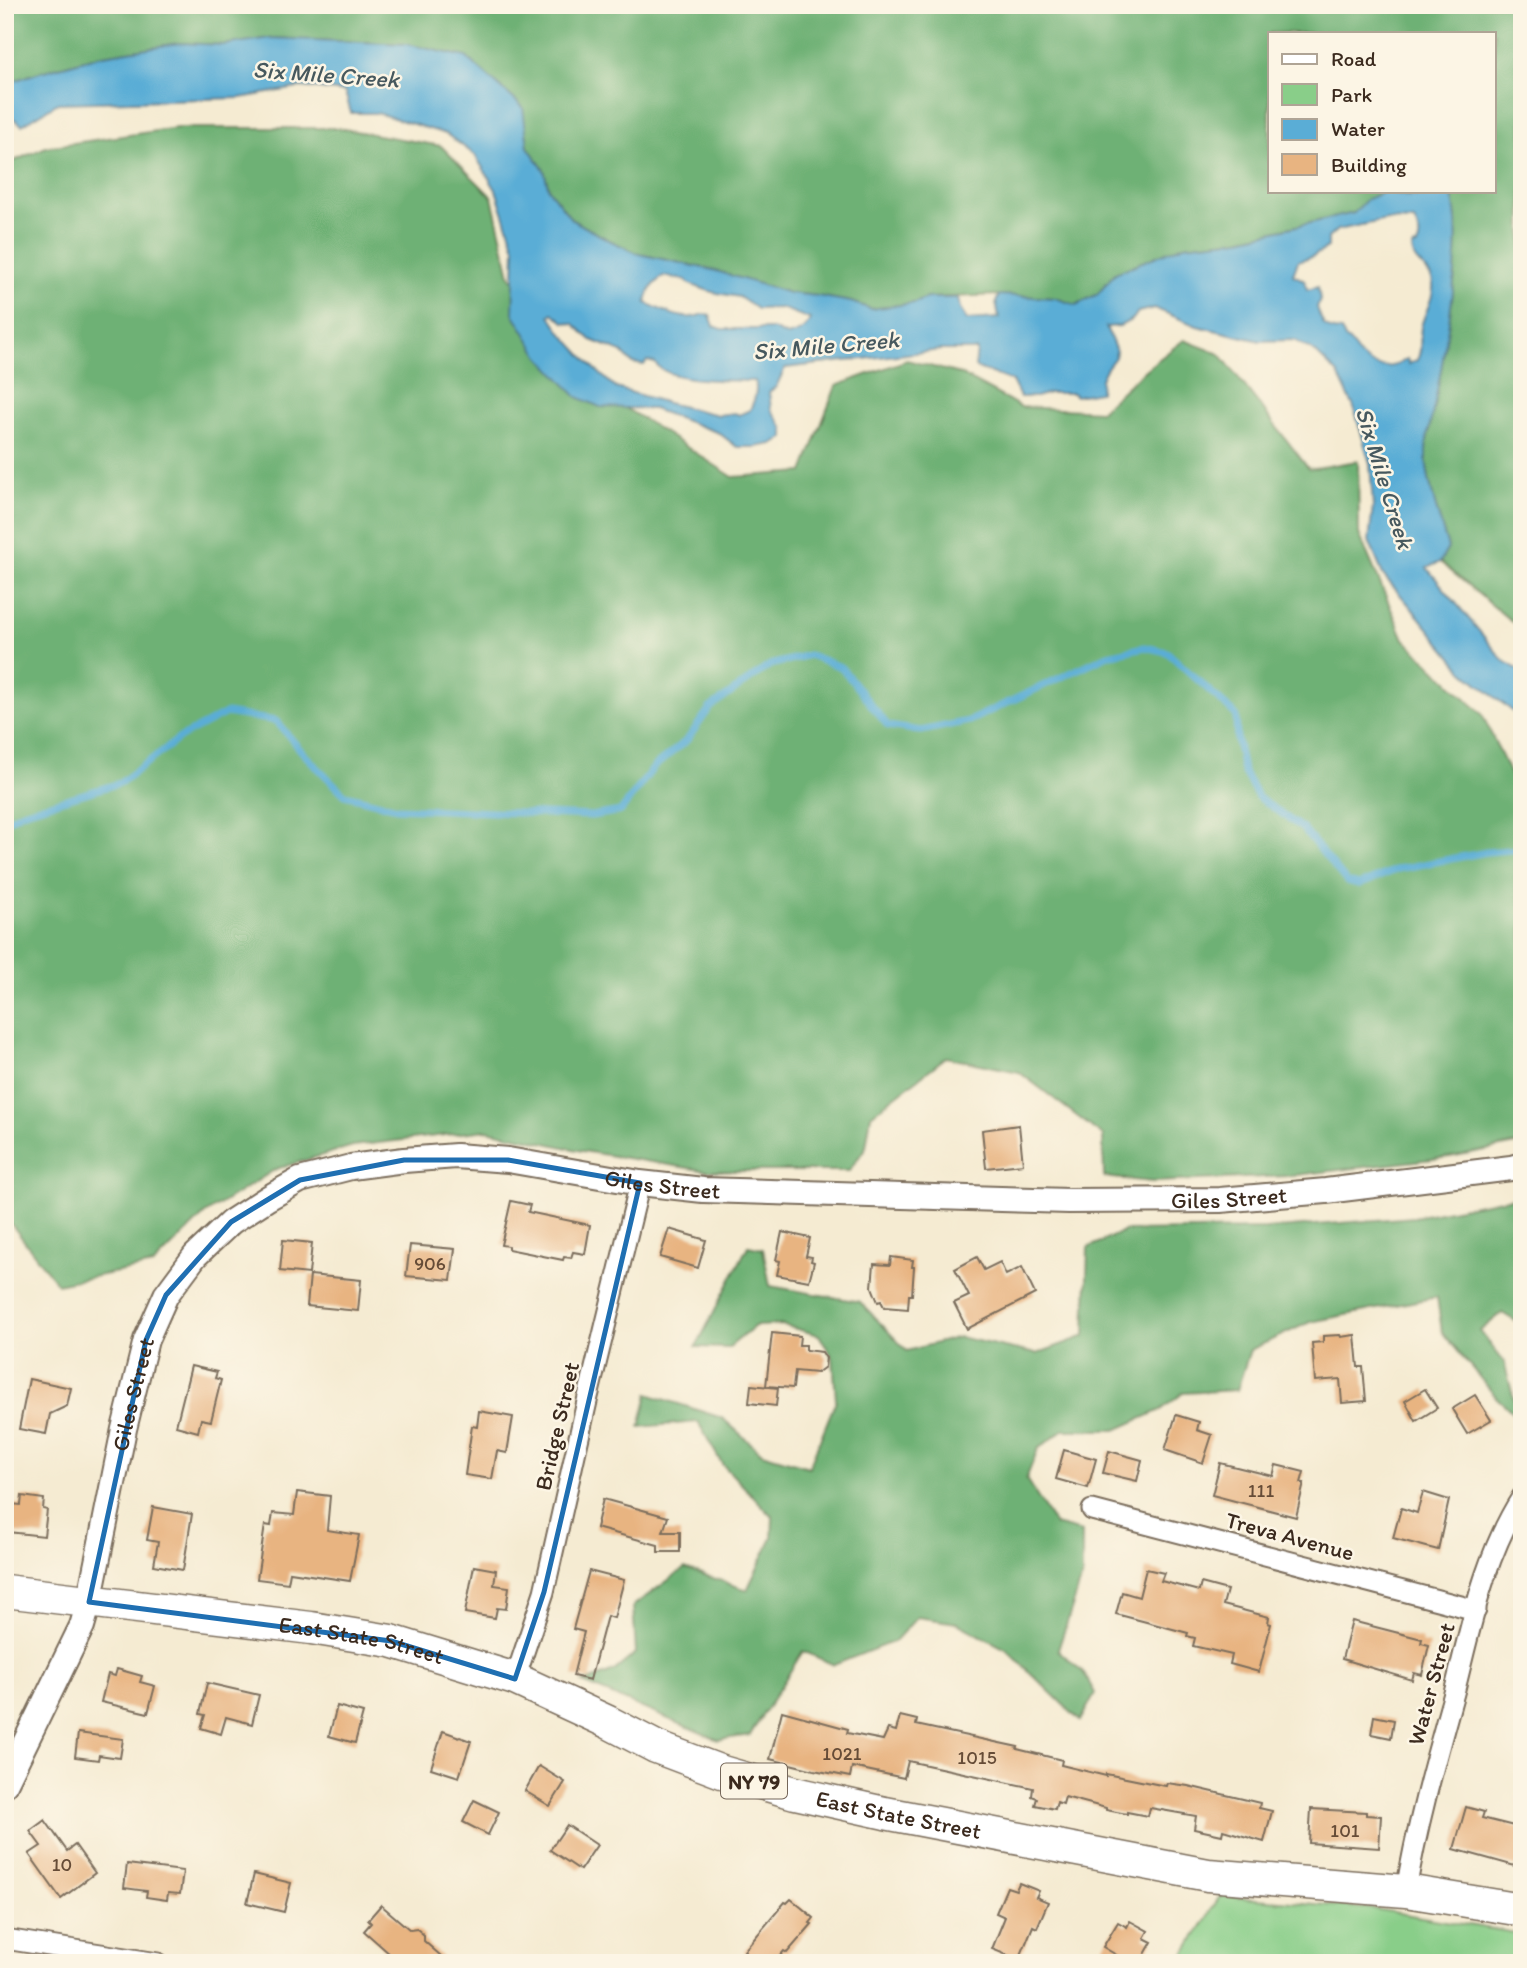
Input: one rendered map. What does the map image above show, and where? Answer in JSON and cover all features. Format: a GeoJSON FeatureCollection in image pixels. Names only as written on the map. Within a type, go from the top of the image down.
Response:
{"type":"FeatureCollection","features":[{"type":"Feature","properties":{"kind":"highway","name":"East State Street"},"geometry":{"type":"LineString","coordinates":[[5,1591],[311,1628],[391,1642],[515,1679],[656,1746],[722,1772],[795,1793],[885,1813],[1208,1875],[1406,1891],[1522,1910]]}},
{"type":"Feature","properties":{"kind":"street","name":"Giles Street"},"geometry":{"type":"LineString","coordinates":[[5,1784],[82,1626],[146,1340],[166,1295],[195,1256],[231,1222],[300,1180],[351,1167],[456,1156],[508,1160],[640,1183],[703,1190],[1069,1201],[1220,1200],[1326,1191],[1522,1165]]}},
{"type":"Feature","properties":{"kind":"street","name":"Bridge Street"},"geometry":{"type":"LineString","coordinates":[[515,1679],[544,1592],[640,1183]]}},
{"type":"Feature","properties":{"kind":"street","name":"Water Street"},"geometry":{"type":"LineString","coordinates":[[1406,1891],[1418,1828],[1488,1565],[1509,1516],[1522,1497]]}},
{"type":"Feature","properties":{"kind":"street","name":"Treva Avenue"},"geometry":{"type":"LineString","coordinates":[[1092,1510],[1476,1610]]}},
{"type":"Feature","properties":{"kind":"street"},"geometry":{"type":"LineString","coordinates":[[5,1939],[158,1963]]}},
{"type":"Feature","properties":{"kind":"highlighted area"},"geometry":{"type":"Polygon","coordinates":[[[404,1160],[508,1160],[640,1183],[544,1592],[515,1679],[391,1641],[89,1602],[146,1340],[166,1295],[231,1222],[300,1180],[404,1160]]]}},
{"type":"Feature","properties":{"kind":"green space"},"geometry":{"type":"Polygon","coordinates":[[[5,5],[1522,5],[1522,630],[1440,562],[1448,548],[1426,460],[1427,437],[1439,381],[1456,264],[1457,235],[1450,192],[1496,192],[1496,32],[1268,32],[1268,192],[1414,192],[1407,196],[1378,194],[1354,213],[1239,239],[1184,245],[1115,273],[1098,294],[1076,305],[1055,298],[999,295],[927,298],[914,303],[871,309],[851,302],[789,293],[713,270],[639,254],[572,220],[549,190],[544,170],[528,147],[525,125],[406,44],[270,38],[224,45],[179,43],[103,55],[5,84],[5,5]]]}},
{"type":"Feature","properties":{"kind":"green space"},"geometry":{"type":"Polygon","coordinates":[[[177,128],[338,128],[441,146],[492,197],[510,275],[562,370],[733,477],[803,472],[836,386],[907,360],[960,374],[1021,407],[1100,411],[1145,370],[1184,340],[1220,354],[1309,469],[1358,461],[1359,534],[1404,639],[1482,714],[1517,789],[1516,880],[1522,910],[1522,1143],[1450,1157],[1288,1176],[1152,1182],[1104,1177],[1103,1136],[1019,1072],[946,1057],[871,1115],[866,1147],[849,1171],[707,1171],[582,1151],[487,1130],[353,1146],[276,1169],[205,1214],[153,1265],[57,1284],[5,1216],[5,165],[46,147],[177,128]]]}},
{"type":"Feature","properties":{"kind":"green space"},"geometry":{"type":"Polygon","coordinates":[[[1522,1196],[1522,1325],[1502,1313],[1480,1331],[1504,1362],[1519,1418],[1496,1397],[1442,1332],[1437,1297],[1310,1322],[1250,1350],[1237,1390],[1183,1393],[1161,1410],[1116,1430],[1063,1430],[1038,1449],[1026,1479],[1055,1525],[1082,1532],[1082,1577],[1058,1650],[1083,1672],[1095,1693],[1080,1721],[1006,1649],[957,1623],[917,1617],[895,1641],[834,1665],[803,1651],[750,1735],[718,1740],[583,1683],[614,1671],[636,1653],[633,1606],[685,1568],[747,1590],[772,1538],[773,1517],[722,1464],[698,1422],[640,1427],[648,1394],[722,1418],[762,1453],[809,1467],[836,1400],[833,1358],[819,1335],[782,1325],[755,1326],[728,1348],[696,1347],[748,1246],[763,1249],[770,1286],[860,1302],[907,1351],[959,1337],[1036,1354],[1085,1336],[1088,1248],[1124,1231],[1266,1229],[1414,1217],[1522,1196]]]}},
{"type":"Feature","properties":{"kind":"green space"},"geometry":{"type":"Polygon","coordinates":[[[1220,1896],[1375,1909],[1522,1934],[1522,1950],[1511,1963],[1179,1963],[1220,1896]]]}},
{"type":"Feature","properties":{"kind":"water","name":"Six Mile Creek"},"geometry":{"type":"Polygon","coordinates":[[[270,38],[406,44],[466,57],[523,107],[528,147],[544,170],[549,190],[572,220],[639,254],[713,270],[789,293],[851,302],[871,309],[914,303],[927,298],[958,298],[960,309],[967,320],[999,318],[996,302],[999,295],[1055,298],[1076,305],[1098,294],[1115,273],[1184,245],[1240,239],[1354,213],[1367,199],[1384,192],[1424,196],[1422,192],[1450,192],[1457,235],[1456,264],[1426,449],[1430,486],[1448,548],[1440,562],[1427,568],[1503,660],[1522,672],[1522,719],[1464,672],[1383,575],[1369,541],[1373,506],[1370,463],[1353,405],[1338,374],[1315,352],[1294,340],[1260,341],[1197,326],[1154,308],[1138,312],[1133,319],[1120,326],[1106,327],[1116,351],[1101,379],[1100,392],[1076,396],[1073,393],[1049,393],[1036,397],[1020,397],[1012,381],[975,367],[977,350],[941,350],[785,368],[776,387],[769,392],[771,409],[784,429],[784,438],[772,444],[737,447],[719,433],[653,409],[600,407],[577,397],[540,357],[513,313],[515,248],[496,190],[475,155],[446,134],[377,113],[351,113],[345,92],[303,87],[240,98],[58,103],[22,125],[13,118],[5,122],[5,84],[103,55],[179,43],[224,45],[270,38]],[[1387,220],[1337,230],[1328,238],[1328,248],[1298,261],[1293,275],[1305,280],[1307,290],[1318,287],[1320,300],[1317,307],[1324,325],[1341,331],[1361,357],[1380,366],[1393,366],[1407,359],[1409,364],[1419,356],[1421,327],[1432,297],[1433,285],[1430,275],[1413,253],[1412,247],[1417,246],[1420,236],[1414,221],[1387,220]],[[663,276],[650,291],[646,303],[682,317],[710,315],[714,326],[722,329],[773,329],[787,336],[801,330],[810,319],[781,308],[757,309],[739,297],[712,292],[689,284],[686,280],[663,276]],[[553,313],[550,315],[560,331],[616,388],[718,415],[739,415],[750,410],[756,393],[755,381],[686,377],[673,374],[655,363],[632,363],[622,352],[591,340],[574,324],[564,322],[553,313]]]}},
{"type":"Feature","properties":{"kind":"building"},"geometry":{"type":"Polygon","coordinates":[[[1019,1125],[1023,1164],[986,1168],[982,1130],[1019,1125]]]}},
{"type":"Feature","properties":{"kind":"building"},"geometry":{"type":"Polygon","coordinates":[[[511,1201],[530,1205],[528,1212],[590,1225],[585,1254],[573,1252],[571,1258],[564,1257],[563,1260],[508,1249],[508,1246],[501,1245],[511,1201]]]}},
{"type":"Feature","properties":{"kind":"building"},"geometry":{"type":"Polygon","coordinates":[[[669,1229],[706,1240],[698,1268],[660,1257],[669,1229]]]}},
{"type":"Feature","properties":{"kind":"building"},"geometry":{"type":"Polygon","coordinates":[[[782,1232],[810,1238],[806,1256],[812,1257],[811,1261],[814,1262],[809,1281],[777,1275],[780,1261],[776,1260],[782,1232]]]}},
{"type":"Feature","properties":{"kind":"building"},"geometry":{"type":"Polygon","coordinates":[[[283,1240],[312,1243],[309,1274],[280,1271],[283,1240]]]}},
{"type":"Feature","properties":{"kind":"building"},"geometry":{"type":"Polygon","coordinates":[[[410,1245],[455,1249],[451,1280],[406,1276],[410,1245]]]}},
{"type":"Feature","properties":{"kind":"building"},"geometry":{"type":"Polygon","coordinates":[[[891,1257],[913,1260],[912,1295],[909,1295],[908,1309],[884,1307],[881,1301],[878,1302],[872,1287],[874,1264],[890,1265],[891,1257]]]}},
{"type":"Feature","properties":{"kind":"building"},"geometry":{"type":"Polygon","coordinates":[[[977,1257],[984,1270],[1000,1262],[1006,1275],[1022,1267],[1035,1294],[967,1329],[954,1303],[969,1296],[955,1269],[977,1257]]]}},
{"type":"Feature","properties":{"kind":"building"},"geometry":{"type":"Polygon","coordinates":[[[310,1275],[361,1280],[358,1311],[307,1306],[310,1275]]]}},
{"type":"Feature","properties":{"kind":"building"},"geometry":{"type":"Polygon","coordinates":[[[772,1333],[800,1336],[799,1345],[806,1345],[806,1350],[822,1352],[826,1358],[825,1367],[817,1373],[795,1371],[793,1388],[766,1386],[772,1333]]]}},
{"type":"Feature","properties":{"kind":"building"},"geometry":{"type":"Polygon","coordinates":[[[1355,1335],[1358,1367],[1363,1367],[1366,1401],[1342,1403],[1340,1379],[1315,1381],[1312,1343],[1323,1342],[1323,1336],[1355,1335]]]}},
{"type":"Feature","properties":{"kind":"building"},"geometry":{"type":"Polygon","coordinates":[[[191,1366],[217,1372],[215,1378],[221,1380],[211,1421],[201,1419],[198,1432],[176,1426],[191,1366]]]}},
{"type":"Feature","properties":{"kind":"building"},"geometry":{"type":"Polygon","coordinates":[[[29,1379],[71,1388],[67,1406],[50,1414],[46,1434],[19,1429],[29,1379]]]}},
{"type":"Feature","properties":{"kind":"building"},"geometry":{"type":"Polygon","coordinates":[[[751,1385],[778,1388],[776,1406],[749,1403],[751,1385]]]}},
{"type":"Feature","properties":{"kind":"building"},"geometry":{"type":"Polygon","coordinates":[[[1425,1389],[1437,1408],[1416,1421],[1405,1401],[1425,1389]]]}},
{"type":"Feature","properties":{"kind":"building"},"geometry":{"type":"Polygon","coordinates":[[[1475,1395],[1491,1420],[1467,1434],[1452,1409],[1475,1395]]]}},
{"type":"Feature","properties":{"kind":"building"},"geometry":{"type":"Polygon","coordinates":[[[479,1411],[513,1417],[507,1453],[497,1451],[492,1479],[465,1475],[472,1426],[477,1427],[479,1411]]]}},
{"type":"Feature","properties":{"kind":"building"},"geometry":{"type":"Polygon","coordinates":[[[1176,1415],[1199,1422],[1197,1430],[1212,1435],[1203,1463],[1165,1450],[1176,1415]]]}},
{"type":"Feature","properties":{"kind":"building"},"geometry":{"type":"Polygon","coordinates":[[[1064,1450],[1096,1459],[1088,1488],[1056,1479],[1064,1450]]]}},
{"type":"Feature","properties":{"kind":"building"},"geometry":{"type":"Polygon","coordinates":[[[1109,1451],[1142,1460],[1137,1481],[1103,1473],[1109,1451]]]}},
{"type":"Feature","properties":{"kind":"building"},"geometry":{"type":"Polygon","coordinates":[[[1220,1463],[1273,1476],[1276,1465],[1304,1472],[1296,1517],[1212,1495],[1220,1463]]]}},
{"type":"Feature","properties":{"kind":"building"},"geometry":{"type":"Polygon","coordinates":[[[297,1492],[330,1496],[327,1530],[359,1535],[350,1581],[290,1572],[288,1583],[257,1579],[265,1525],[271,1526],[273,1513],[294,1515],[297,1492]]]}},
{"type":"Feature","properties":{"kind":"building"},"geometry":{"type":"Polygon","coordinates":[[[1423,1492],[1449,1500],[1438,1550],[1393,1538],[1401,1508],[1417,1513],[1423,1492]]]}},
{"type":"Feature","properties":{"kind":"building"},"geometry":{"type":"Polygon","coordinates":[[[22,1496],[44,1499],[43,1509],[47,1510],[44,1536],[8,1532],[11,1504],[21,1505],[22,1496]]]}},
{"type":"Feature","properties":{"kind":"building"},"geometry":{"type":"Polygon","coordinates":[[[603,1499],[668,1517],[663,1532],[680,1532],[680,1552],[658,1552],[658,1545],[596,1528],[603,1499]]]}},
{"type":"Feature","properties":{"kind":"building"},"geometry":{"type":"Polygon","coordinates":[[[153,1507],[192,1514],[183,1570],[154,1565],[158,1542],[147,1540],[153,1507]]]}},
{"type":"Feature","properties":{"kind":"building"},"geometry":{"type":"Polygon","coordinates":[[[474,1566],[496,1570],[494,1585],[509,1587],[506,1609],[497,1608],[495,1618],[465,1613],[474,1566]]]}},
{"type":"Feature","properties":{"kind":"building"},"geometry":{"type":"Polygon","coordinates":[[[1146,1569],[1164,1573],[1161,1581],[1199,1591],[1201,1583],[1227,1590],[1223,1605],[1269,1617],[1268,1623],[1271,1624],[1259,1672],[1230,1664],[1232,1655],[1193,1646],[1195,1638],[1187,1636],[1188,1633],[1116,1614],[1122,1592],[1139,1597],[1146,1569]]]}},
{"type":"Feature","properties":{"kind":"building"},"geometry":{"type":"Polygon","coordinates":[[[589,1571],[624,1580],[614,1618],[607,1616],[590,1680],[573,1676],[584,1632],[573,1629],[589,1571]]]}},
{"type":"Feature","properties":{"kind":"building"},"geometry":{"type":"Polygon","coordinates":[[[1352,1621],[1422,1639],[1421,1643],[1429,1645],[1422,1675],[1414,1673],[1412,1680],[1342,1659],[1352,1621]]]}},
{"type":"Feature","properties":{"kind":"building"},"geometry":{"type":"Polygon","coordinates":[[[117,1669],[142,1676],[140,1682],[155,1686],[148,1713],[101,1702],[108,1674],[115,1676],[117,1669]]]}},
{"type":"Feature","properties":{"kind":"building"},"geometry":{"type":"Polygon","coordinates":[[[207,1683],[259,1695],[252,1724],[226,1717],[221,1734],[201,1728],[205,1715],[200,1714],[207,1683]]]}},
{"type":"Feature","properties":{"kind":"building"},"geometry":{"type":"Polygon","coordinates":[[[337,1706],[363,1713],[355,1743],[329,1736],[337,1706]]]}},
{"type":"Feature","properties":{"kind":"building"},"geometry":{"type":"Polygon","coordinates":[[[782,1711],[848,1729],[847,1733],[883,1740],[888,1729],[896,1731],[900,1716],[917,1720],[916,1725],[1018,1747],[1017,1749],[1062,1760],[1061,1765],[1166,1786],[1167,1783],[1188,1786],[1260,1803],[1259,1808],[1272,1811],[1264,1842],[1223,1830],[1222,1835],[1194,1829],[1196,1816],[1150,1808],[1148,1816],[1127,1814],[1065,1797],[1063,1804],[1057,1802],[1055,1809],[1035,1805],[1037,1798],[1032,1796],[1033,1788],[908,1761],[904,1778],[852,1767],[850,1777],[814,1770],[770,1759],[782,1711]]]}},
{"type":"Feature","properties":{"kind":"building"},"geometry":{"type":"Polygon","coordinates":[[[1374,1716],[1394,1720],[1391,1738],[1371,1734],[1374,1716]]]}},
{"type":"Feature","properties":{"kind":"building"},"geometry":{"type":"Polygon","coordinates":[[[443,1731],[471,1741],[459,1777],[431,1768],[443,1731]]]}},
{"type":"Feature","properties":{"kind":"building"},"geometry":{"type":"Polygon","coordinates":[[[78,1733],[123,1739],[120,1758],[99,1755],[98,1760],[75,1757],[78,1733]]]}},
{"type":"Feature","properties":{"kind":"building"},"geometry":{"type":"Polygon","coordinates":[[[539,1766],[565,1782],[550,1806],[525,1791],[539,1766]]]}},
{"type":"Feature","properties":{"kind":"building"},"geometry":{"type":"Polygon","coordinates":[[[474,1800],[499,1812],[488,1835],[463,1822],[474,1800]]]}},
{"type":"Feature","properties":{"kind":"building"},"geometry":{"type":"Polygon","coordinates":[[[1466,1807],[1484,1812],[1482,1818],[1522,1828],[1522,1868],[1454,1849],[1466,1807]]]}},
{"type":"Feature","properties":{"kind":"building"},"geometry":{"type":"Polygon","coordinates":[[[1311,1809],[1366,1812],[1366,1815],[1381,1816],[1379,1848],[1309,1843],[1311,1809]]]}},
{"type":"Feature","properties":{"kind":"building"},"geometry":{"type":"Polygon","coordinates":[[[45,1820],[67,1851],[75,1845],[95,1873],[61,1899],[29,1854],[41,1846],[30,1831],[45,1820]]]}},
{"type":"Feature","properties":{"kind":"building"},"geometry":{"type":"Polygon","coordinates":[[[567,1825],[597,1845],[580,1870],[550,1850],[567,1825]]]}},
{"type":"Feature","properties":{"kind":"building"},"geometry":{"type":"Polygon","coordinates":[[[127,1864],[183,1871],[180,1894],[168,1893],[167,1900],[146,1897],[147,1891],[124,1888],[127,1864]]]}},
{"type":"Feature","properties":{"kind":"building"},"geometry":{"type":"Polygon","coordinates":[[[254,1874],[291,1883],[284,1912],[247,1903],[254,1874]]]}},
{"type":"Feature","properties":{"kind":"building"},"geometry":{"type":"Polygon","coordinates":[[[1019,1883],[1039,1891],[1036,1897],[1048,1902],[1037,1928],[1033,1926],[1019,1960],[992,1949],[1005,1917],[996,1913],[1007,1887],[1016,1890],[1019,1883]]]}},
{"type":"Feature","properties":{"kind":"building"},"geometry":{"type":"Polygon","coordinates":[[[791,1899],[814,1918],[810,1923],[812,1924],[787,1953],[784,1951],[774,1963],[757,1963],[744,1951],[785,1902],[791,1899]]]}},
{"type":"Feature","properties":{"kind":"building"},"geometry":{"type":"Polygon","coordinates":[[[381,1905],[410,1930],[417,1929],[424,1935],[424,1941],[449,1963],[400,1963],[364,1931],[371,1923],[368,1920],[381,1905]]]}},
{"type":"Feature","properties":{"kind":"building"},"geometry":{"type":"Polygon","coordinates":[[[1130,1921],[1148,1931],[1144,1938],[1152,1942],[1140,1963],[1130,1963],[1103,1947],[1118,1922],[1127,1927],[1130,1921]]]}},
{"type":"Feature","properties":{"kind":"waterway"},"geometry":{"type":"LineString","coordinates":[[5,822],[22,812],[120,783],[181,737],[226,713],[276,721],[345,795],[397,808],[592,816],[621,811],[654,767],[687,740],[710,708],[770,665],[809,655],[841,667],[888,726],[921,731],[969,721],[1108,655],[1145,647],[1167,652],[1236,715],[1237,740],[1243,771],[1258,797],[1303,829],[1347,882],[1359,885],[1398,869],[1487,852],[1522,849]]}}]}
